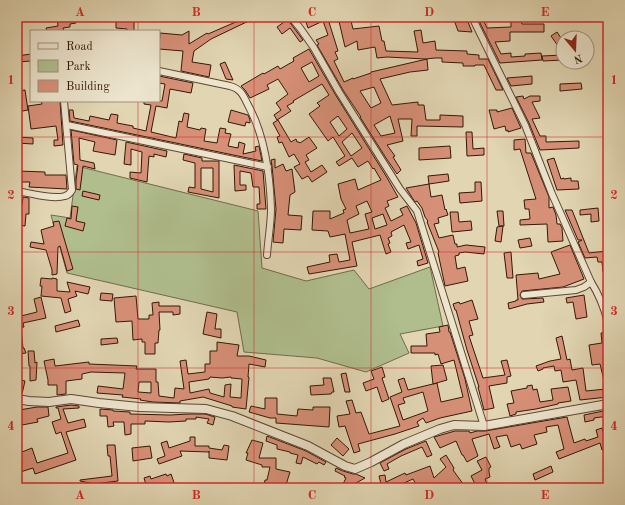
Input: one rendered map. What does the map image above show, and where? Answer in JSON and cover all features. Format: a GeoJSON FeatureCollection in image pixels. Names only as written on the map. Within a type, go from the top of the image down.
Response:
{"type":"FeatureCollection","features":[{"type":"Feature","properties":{"kind":"street"},"geometry":{"type":"LineString","coordinates":[[291,17],[314,48],[339,92],[400,189],[417,211],[484,426]]}},
{"type":"Feature","properties":{"kind":"street"},"geometry":{"type":"LineString","coordinates":[[472,17],[525,125],[552,194],[592,282],[599,294],[608,323]]}},
{"type":"Feature","properties":{"kind":"street"},"geometry":{"type":"LineString","coordinates":[[160,71],[238,88],[243,96],[259,130],[268,167],[271,210],[267,255]]}},
{"type":"Feature","properties":{"kind":"street"},"geometry":{"type":"LineString","coordinates":[[17,191],[52,197],[65,196],[72,190],[64,102]]}},
{"type":"Feature","properties":{"kind":"street"},"geometry":{"type":"LineString","coordinates":[[67,125],[268,167]]}},
{"type":"Feature","properties":{"kind":"street"},"geometry":{"type":"LineString","coordinates":[[524,295],[576,290],[592,282]]}},
{"type":"Feature","properties":{"kind":"street"},"geometry":{"type":"LineString","coordinates":[[17,399],[49,402],[71,399],[138,407],[206,409],[232,416],[308,446],[345,466],[355,469],[404,444],[440,428],[454,426],[484,426],[608,404]]}},
{"type":"Feature","properties":{"kind":"green space"},"geometry":{"type":"Polygon","coordinates":[[[77,166],[258,211],[262,268],[306,281],[354,270],[369,289],[430,267],[443,326],[400,334],[409,353],[366,372],[317,358],[244,352],[237,312],[67,273],[51,215],[70,218],[77,166]]]}},
{"type":"Feature","properties":{"kind":"building"},"geometry":{"type":"Polygon","coordinates":[[[57,17],[75,17],[76,23],[70,24],[70,27],[63,28],[64,30],[47,30],[46,28],[58,26],[57,17]]]}},
{"type":"Feature","properties":{"kind":"building"},"geometry":{"type":"Polygon","coordinates":[[[116,17],[134,17],[134,30],[116,28],[116,17]]]}},
{"type":"Feature","properties":{"kind":"building"},"geometry":{"type":"Polygon","coordinates":[[[236,17],[257,17],[211,39],[194,51],[192,62],[211,65],[209,77],[181,71],[183,51],[160,49],[160,33],[182,35],[189,31],[189,44],[207,33],[208,34],[238,21],[236,17]]]}},
{"type":"Feature","properties":{"kind":"building"},"geometry":{"type":"Polygon","coordinates":[[[278,17],[287,17],[303,40],[300,42],[290,28],[282,34],[277,27],[284,22],[278,17]]]}},
{"type":"Feature","properties":{"kind":"building"},"geometry":{"type":"Polygon","coordinates":[[[317,17],[332,17],[328,19],[338,51],[335,52],[338,59],[334,61],[344,82],[371,72],[427,59],[428,70],[410,72],[380,79],[392,105],[418,102],[418,105],[424,105],[426,120],[440,120],[440,115],[463,116],[463,127],[417,126],[417,136],[411,136],[412,119],[398,119],[403,141],[387,145],[395,156],[393,157],[401,170],[397,174],[343,90],[317,45],[319,44],[316,40],[328,35],[323,21],[308,28],[306,22],[317,17]],[[374,87],[360,91],[371,108],[381,103],[374,87]],[[390,116],[374,125],[381,136],[395,133],[390,116]]]}},
{"type":"Feature","properties":{"kind":"building"},"geometry":{"type":"Polygon","coordinates":[[[338,17],[350,17],[353,29],[379,26],[386,51],[418,52],[414,31],[421,30],[423,43],[435,41],[436,50],[467,51],[467,54],[479,55],[479,59],[488,59],[503,90],[496,90],[484,65],[463,66],[463,63],[442,62],[442,58],[377,58],[375,47],[358,50],[357,41],[345,47],[338,17]]]}},
{"type":"Feature","properties":{"kind":"building"},"geometry":{"type":"Polygon","coordinates":[[[453,17],[466,17],[472,32],[458,31],[453,17]]]}},
{"type":"Feature","properties":{"kind":"building"},"geometry":{"type":"Polygon","coordinates":[[[477,17],[482,17],[487,28],[511,27],[511,21],[521,21],[522,24],[544,24],[544,32],[510,32],[510,41],[495,42],[501,54],[511,53],[511,57],[541,53],[542,60],[500,63],[477,17]]]}},
{"type":"Feature","properties":{"kind":"building"},"geometry":{"type":"Polygon","coordinates":[[[555,33],[555,42],[551,36],[555,33]]]}},
{"type":"Feature","properties":{"kind":"building"},"geometry":{"type":"Polygon","coordinates":[[[309,49],[398,197],[387,201],[389,206],[385,208],[391,221],[403,215],[400,209],[407,206],[416,223],[428,263],[418,266],[417,261],[423,259],[419,245],[408,249],[406,243],[411,242],[404,225],[391,232],[392,236],[388,238],[390,243],[388,244],[391,252],[386,254],[380,235],[352,242],[357,266],[309,274],[307,267],[330,262],[329,255],[337,254],[339,262],[350,260],[345,234],[330,237],[328,231],[312,230],[313,211],[330,211],[330,219],[344,213],[343,210],[346,209],[341,199],[338,184],[355,179],[358,190],[381,180],[368,161],[358,167],[352,158],[339,166],[336,162],[345,156],[333,137],[328,141],[309,114],[320,106],[317,103],[329,95],[322,84],[293,101],[294,102],[287,106],[291,111],[277,120],[274,115],[281,110],[276,103],[288,94],[278,79],[267,85],[269,89],[250,98],[241,86],[278,66],[280,69],[294,61],[293,58],[309,49]],[[312,62],[301,68],[309,82],[319,76],[312,62]],[[338,116],[330,122],[339,136],[347,129],[338,116]],[[352,133],[342,142],[351,156],[362,148],[352,133]],[[367,201],[356,206],[359,214],[347,220],[350,233],[369,229],[365,214],[372,212],[367,201]],[[383,214],[372,218],[375,229],[387,225],[383,214]]]}},
{"type":"Feature","properties":{"kind":"building"},"geometry":{"type":"Polygon","coordinates":[[[30,54],[30,61],[18,62],[17,56],[30,54]]]}},
{"type":"Feature","properties":{"kind":"building"},"geometry":{"type":"Polygon","coordinates":[[[555,55],[555,60],[543,61],[542,56],[555,55]]]}},
{"type":"Feature","properties":{"kind":"building"},"geometry":{"type":"Polygon","coordinates":[[[225,62],[233,80],[226,79],[220,64],[225,62]]]}},
{"type":"Feature","properties":{"kind":"building"},"geometry":{"type":"Polygon","coordinates":[[[160,76],[193,83],[191,93],[170,89],[167,108],[156,106],[151,132],[176,138],[179,121],[182,122],[184,113],[189,114],[187,127],[200,130],[201,128],[206,129],[204,141],[217,143],[220,128],[226,129],[225,133],[231,134],[228,146],[238,148],[239,142],[245,144],[243,154],[256,151],[255,147],[259,146],[262,161],[70,121],[69,110],[73,110],[74,118],[89,121],[90,116],[109,120],[111,114],[118,115],[117,123],[133,126],[133,128],[146,131],[151,105],[144,104],[144,102],[162,101],[165,84],[160,83],[160,76]]]}},
{"type":"Feature","properties":{"kind":"building"},"geometry":{"type":"Polygon","coordinates":[[[532,76],[532,84],[511,86],[507,78],[532,76]]]}},
{"type":"Feature","properties":{"kind":"building"},"geometry":{"type":"Polygon","coordinates":[[[581,83],[582,89],[560,91],[560,84],[581,83]]]}},
{"type":"Feature","properties":{"kind":"building"},"geometry":{"type":"Polygon","coordinates":[[[25,90],[28,110],[17,112],[17,91],[25,90]]]}},
{"type":"Feature","properties":{"kind":"building"},"geometry":{"type":"Polygon","coordinates":[[[523,96],[524,99],[530,96],[540,96],[540,101],[532,102],[540,118],[532,119],[540,136],[546,136],[546,142],[579,141],[579,148],[540,150],[516,97],[523,96]]]}},
{"type":"Feature","properties":{"kind":"building"},"geometry":{"type":"Polygon","coordinates":[[[41,102],[60,102],[63,145],[54,146],[54,140],[58,140],[56,126],[31,129],[28,106],[42,104],[41,102]]]}},
{"type":"Feature","properties":{"kind":"building"},"geometry":{"type":"Polygon","coordinates":[[[512,108],[521,128],[508,132],[508,130],[506,131],[505,126],[494,129],[489,110],[497,110],[497,112],[512,108]]]}},
{"type":"Feature","properties":{"kind":"building"},"geometry":{"type":"Polygon","coordinates":[[[231,110],[248,115],[250,123],[246,122],[245,126],[228,122],[231,110]]]}},
{"type":"Feature","properties":{"kind":"building"},"geometry":{"type":"Polygon","coordinates":[[[278,120],[291,142],[296,139],[297,142],[300,143],[309,137],[317,148],[306,155],[309,160],[305,162],[311,172],[322,165],[327,172],[312,182],[308,176],[302,179],[294,167],[300,164],[294,154],[289,157],[282,142],[279,143],[277,137],[280,136],[273,123],[278,120]]]}},
{"type":"Feature","properties":{"kind":"building"},"geometry":{"type":"Polygon","coordinates":[[[71,130],[117,140],[115,155],[93,151],[95,142],[79,138],[80,160],[94,163],[95,169],[83,166],[80,190],[76,189],[78,165],[74,164],[71,130]]]}},
{"type":"Feature","properties":{"kind":"building"},"geometry":{"type":"Polygon","coordinates":[[[466,132],[472,132],[473,149],[484,148],[484,155],[467,156],[466,132]]]}},
{"type":"Feature","properties":{"kind":"building"},"geometry":{"type":"Polygon","coordinates":[[[17,137],[33,138],[33,144],[17,143],[17,137]]]}},
{"type":"Feature","properties":{"kind":"building"},"geometry":{"type":"Polygon","coordinates":[[[525,139],[526,153],[531,153],[549,197],[549,208],[553,207],[557,224],[560,224],[562,228],[563,241],[548,242],[547,224],[520,225],[520,220],[530,219],[529,209],[525,209],[524,200],[536,199],[520,149],[514,150],[514,140],[525,139]]]}},
{"type":"Feature","properties":{"kind":"building"},"geometry":{"type":"Polygon","coordinates":[[[126,142],[167,151],[166,157],[154,154],[154,157],[149,156],[147,182],[130,178],[130,172],[141,173],[142,152],[131,149],[131,165],[124,164],[126,142]]]}},
{"type":"Feature","properties":{"kind":"building"},"geometry":{"type":"Polygon","coordinates":[[[450,146],[451,158],[419,160],[419,148],[450,146]]]}},
{"type":"Feature","properties":{"kind":"building"},"geometry":{"type":"Polygon","coordinates":[[[184,154],[202,158],[202,161],[219,161],[219,198],[188,192],[189,187],[195,188],[195,163],[183,160],[184,154]],[[201,168],[201,189],[213,192],[213,168],[201,168]]]}},
{"type":"Feature","properties":{"kind":"building"},"geometry":{"type":"Polygon","coordinates":[[[554,158],[561,179],[571,178],[571,181],[578,181],[579,189],[557,190],[547,160],[554,158]]]}},
{"type":"Feature","properties":{"kind":"building"},"geometry":{"type":"Polygon","coordinates":[[[275,159],[275,168],[283,164],[286,171],[292,169],[295,192],[290,195],[288,215],[302,216],[301,230],[284,229],[283,243],[273,242],[276,209],[271,160],[275,159]]]}},
{"type":"Feature","properties":{"kind":"building"},"geometry":{"type":"Polygon","coordinates":[[[234,165],[263,171],[266,209],[257,209],[257,204],[260,204],[259,187],[253,187],[251,173],[240,171],[240,185],[246,185],[246,190],[235,191],[234,165]]]}},
{"type":"Feature","properties":{"kind":"building"},"geometry":{"type":"Polygon","coordinates":[[[17,171],[45,172],[45,175],[66,175],[67,189],[29,187],[30,182],[17,182],[17,171]]]}},
{"type":"Feature","properties":{"kind":"building"},"geometry":{"type":"Polygon","coordinates":[[[448,174],[449,181],[429,184],[428,176],[448,174]]]}},
{"type":"Feature","properties":{"kind":"building"},"geometry":{"type":"Polygon","coordinates":[[[475,182],[481,182],[482,201],[460,203],[459,193],[475,192],[475,182]]]}},
{"type":"Feature","properties":{"kind":"building"},"geometry":{"type":"Polygon","coordinates":[[[429,184],[431,197],[442,195],[445,210],[446,209],[448,215],[438,218],[439,223],[434,224],[439,238],[453,235],[457,247],[466,245],[485,247],[484,254],[465,252],[459,253],[459,255],[455,256],[457,269],[465,267],[468,281],[445,286],[439,252],[427,222],[428,221],[422,208],[417,201],[415,202],[406,188],[429,184]]]}},
{"type":"Feature","properties":{"kind":"building"},"geometry":{"type":"Polygon","coordinates":[[[83,191],[100,195],[99,200],[82,196],[83,191]]]}},
{"type":"Feature","properties":{"kind":"building"},"geometry":{"type":"Polygon","coordinates":[[[23,197],[29,198],[29,214],[26,214],[25,226],[17,225],[19,205],[22,205],[23,197]]]}},
{"type":"Feature","properties":{"kind":"building"},"geometry":{"type":"Polygon","coordinates":[[[72,206],[78,207],[76,221],[85,223],[83,231],[65,226],[67,218],[71,219],[72,206]]]}},
{"type":"Feature","properties":{"kind":"building"},"geometry":{"type":"Polygon","coordinates":[[[598,208],[599,221],[591,222],[591,214],[580,215],[580,210],[598,208]]]}},
{"type":"Feature","properties":{"kind":"building"},"geometry":{"type":"Polygon","coordinates":[[[565,210],[572,210],[589,253],[608,252],[608,272],[603,272],[602,262],[598,262],[597,257],[585,258],[578,242],[582,240],[578,240],[565,210]]]}},
{"type":"Feature","properties":{"kind":"building"},"geometry":{"type":"Polygon","coordinates":[[[497,211],[503,211],[504,226],[499,226],[497,211]]]}},
{"type":"Feature","properties":{"kind":"building"},"geometry":{"type":"Polygon","coordinates":[[[450,212],[458,212],[459,222],[471,221],[472,230],[452,232],[450,212]]]}},
{"type":"Feature","properties":{"kind":"building"},"geometry":{"type":"Polygon","coordinates":[[[59,221],[73,269],[67,271],[60,246],[58,247],[57,274],[52,275],[46,250],[30,247],[31,242],[44,244],[41,230],[54,226],[53,222],[59,221]]]}},
{"type":"Feature","properties":{"kind":"building"},"geometry":{"type":"Polygon","coordinates":[[[503,226],[501,242],[495,241],[497,227],[503,226]]]}},
{"type":"Feature","properties":{"kind":"building"},"geometry":{"type":"Polygon","coordinates":[[[530,238],[532,246],[520,248],[518,240],[530,238]]]}},
{"type":"Feature","properties":{"kind":"building"},"geometry":{"type":"Polygon","coordinates":[[[570,245],[584,279],[563,287],[522,291],[520,295],[522,299],[543,298],[544,302],[527,304],[509,309],[508,303],[518,300],[516,275],[538,273],[539,279],[560,274],[551,252],[570,245]]]}},
{"type":"Feature","properties":{"kind":"building"},"geometry":{"type":"Polygon","coordinates":[[[511,252],[513,278],[507,278],[504,253],[511,252]]]}},
{"type":"Feature","properties":{"kind":"building"},"geometry":{"type":"Polygon","coordinates":[[[41,278],[57,279],[57,291],[70,292],[67,282],[90,287],[88,294],[75,291],[77,296],[68,299],[71,311],[65,313],[61,298],[41,296],[41,278]]]}},
{"type":"Feature","properties":{"kind":"building"},"geometry":{"type":"Polygon","coordinates":[[[101,293],[113,294],[112,301],[100,300],[101,293]]]}},
{"type":"Feature","properties":{"kind":"building"},"geometry":{"type":"Polygon","coordinates":[[[584,295],[587,317],[576,319],[573,302],[567,303],[566,298],[584,295]]]}},
{"type":"Feature","properties":{"kind":"building"},"geometry":{"type":"Polygon","coordinates":[[[136,296],[138,319],[149,319],[149,315],[153,315],[152,303],[159,302],[159,306],[180,306],[180,314],[173,315],[173,312],[159,312],[160,330],[158,343],[155,343],[155,354],[145,354],[145,342],[142,342],[142,339],[133,340],[132,321],[116,322],[114,298],[136,296]]]}},
{"type":"Feature","properties":{"kind":"building"},"geometry":{"type":"Polygon","coordinates":[[[41,297],[46,318],[23,323],[24,327],[17,328],[17,319],[22,317],[21,316],[37,312],[34,299],[41,297]]]}},
{"type":"Feature","properties":{"kind":"building"},"geometry":{"type":"Polygon","coordinates":[[[472,300],[478,319],[469,321],[473,335],[469,336],[483,378],[505,375],[501,361],[507,360],[511,376],[507,377],[507,383],[489,386],[494,408],[484,410],[479,387],[453,304],[459,302],[460,304],[472,300]]]}},
{"type":"Feature","properties":{"kind":"building"},"geometry":{"type":"Polygon","coordinates":[[[207,312],[217,314],[215,329],[221,329],[221,338],[203,334],[207,312]]]}},
{"type":"Feature","properties":{"kind":"building"},"geometry":{"type":"Polygon","coordinates":[[[78,320],[80,326],[56,332],[55,326],[78,320]]]}},
{"type":"Feature","properties":{"kind":"building"},"geometry":{"type":"Polygon","coordinates":[[[448,325],[465,379],[472,411],[440,418],[426,423],[423,418],[417,422],[419,426],[358,444],[360,451],[354,453],[345,426],[339,427],[337,416],[350,414],[346,401],[352,400],[356,413],[361,412],[369,434],[400,426],[390,397],[402,392],[398,380],[404,378],[408,390],[437,383],[441,402],[463,397],[454,360],[441,364],[438,354],[411,353],[411,346],[427,346],[426,334],[440,332],[439,327],[448,325]],[[423,392],[403,398],[405,403],[398,405],[403,420],[428,411],[423,392]]]}},
{"type":"Feature","properties":{"kind":"building"},"geometry":{"type":"Polygon","coordinates":[[[17,329],[21,329],[23,348],[26,353],[17,354],[17,329]]]}},
{"type":"Feature","properties":{"kind":"building"},"geometry":{"type":"Polygon","coordinates":[[[608,332],[608,359],[606,360],[606,363],[608,374],[608,397],[580,400],[576,380],[563,382],[561,370],[555,371],[554,366],[543,368],[538,371],[536,366],[561,359],[556,338],[562,336],[567,360],[570,359],[572,370],[583,368],[586,391],[606,389],[600,364],[592,365],[589,345],[602,343],[601,333],[608,332]]]}},
{"type":"Feature","properties":{"kind":"building"},"geometry":{"type":"Polygon","coordinates":[[[117,338],[118,343],[101,345],[101,339],[117,338]]]}},
{"type":"Feature","properties":{"kind":"building"},"geometry":{"type":"Polygon","coordinates":[[[217,342],[239,345],[237,356],[249,356],[266,360],[265,367],[249,364],[246,409],[232,407],[203,397],[180,401],[180,403],[153,402],[122,397],[123,395],[97,393],[98,386],[123,389],[125,373],[91,372],[82,374],[82,379],[66,381],[66,394],[57,395],[57,385],[48,385],[44,361],[54,359],[55,366],[89,362],[89,364],[137,366],[136,369],[156,369],[156,382],[158,382],[159,396],[174,398],[175,388],[184,389],[180,361],[186,360],[188,374],[205,372],[205,364],[210,364],[210,351],[217,351],[217,342]],[[210,377],[209,379],[189,382],[190,393],[209,389],[210,393],[224,397],[225,385],[231,384],[230,397],[241,398],[242,379],[231,377],[210,377]],[[139,382],[138,392],[151,393],[151,382],[139,382]]]}},
{"type":"Feature","properties":{"kind":"building"},"geometry":{"type":"Polygon","coordinates":[[[28,351],[34,351],[35,363],[37,362],[36,380],[30,381],[28,351]]]}},
{"type":"Feature","properties":{"kind":"building"},"geometry":{"type":"Polygon","coordinates":[[[443,365],[447,380],[433,384],[431,366],[443,365]]]}},
{"type":"Feature","properties":{"kind":"building"},"geometry":{"type":"Polygon","coordinates":[[[382,367],[385,377],[382,378],[389,399],[382,402],[377,387],[366,391],[363,383],[374,379],[371,371],[382,367]]]}},
{"type":"Feature","properties":{"kind":"building"},"geometry":{"type":"Polygon","coordinates":[[[346,373],[350,392],[345,392],[341,374],[346,373]]]}},
{"type":"Feature","properties":{"kind":"building"},"geometry":{"type":"Polygon","coordinates":[[[323,378],[331,378],[334,392],[331,394],[311,395],[310,386],[324,385],[323,378]]]}},
{"type":"Feature","properties":{"kind":"building"},"geometry":{"type":"Polygon","coordinates":[[[17,379],[25,381],[22,394],[17,393],[17,379]]]}},
{"type":"Feature","properties":{"kind":"building"},"geometry":{"type":"Polygon","coordinates":[[[532,385],[533,390],[537,389],[540,402],[553,400],[551,389],[568,387],[571,401],[516,412],[516,414],[510,416],[507,404],[514,403],[511,391],[527,388],[527,386],[532,385]]]}},
{"type":"Feature","properties":{"kind":"building"},"geometry":{"type":"Polygon","coordinates":[[[265,398],[277,398],[277,414],[297,416],[298,409],[313,410],[313,407],[330,407],[329,427],[276,423],[276,418],[270,418],[249,412],[251,406],[265,409],[265,398]]]}},
{"type":"Feature","properties":{"kind":"building"},"geometry":{"type":"Polygon","coordinates":[[[71,405],[79,406],[79,408],[63,409],[68,423],[84,419],[86,427],[66,432],[76,460],[35,474],[33,468],[17,473],[17,454],[32,448],[37,463],[68,453],[61,432],[56,434],[52,422],[61,419],[58,408],[56,407],[71,405]]]}},
{"type":"Feature","properties":{"kind":"building"},"geometry":{"type":"Polygon","coordinates":[[[48,407],[49,416],[37,419],[38,422],[22,425],[19,410],[48,407]]]}},
{"type":"Feature","properties":{"kind":"building"},"geometry":{"type":"Polygon","coordinates":[[[100,409],[130,412],[130,414],[205,414],[215,417],[213,425],[207,423],[209,419],[196,417],[196,419],[186,419],[186,421],[145,421],[145,424],[131,424],[131,434],[125,435],[124,422],[113,422],[114,426],[108,427],[107,416],[100,416],[100,409]]]}},
{"type":"Feature","properties":{"kind":"building"},"geometry":{"type":"Polygon","coordinates":[[[608,410],[608,416],[594,418],[594,420],[585,422],[584,415],[608,410]]]}},
{"type":"Feature","properties":{"kind":"building"},"geometry":{"type":"Polygon","coordinates":[[[567,417],[574,443],[585,439],[586,441],[598,437],[596,430],[602,428],[608,448],[602,450],[600,443],[559,459],[556,452],[564,449],[558,425],[546,427],[547,432],[534,435],[537,444],[522,449],[520,444],[511,447],[507,435],[496,437],[500,447],[494,449],[489,434],[472,439],[478,456],[467,462],[456,441],[440,448],[434,437],[455,431],[469,431],[470,433],[567,417]]]}},
{"type":"Feature","properties":{"kind":"building"},"geometry":{"type":"Polygon","coordinates":[[[267,436],[306,451],[326,462],[324,465],[319,462],[317,464],[303,457],[301,464],[296,463],[298,455],[277,449],[277,445],[266,441],[267,436]]]}},
{"type":"Feature","properties":{"kind":"building"},"geometry":{"type":"Polygon","coordinates":[[[190,437],[195,437],[195,446],[209,446],[209,448],[222,450],[224,445],[229,446],[227,460],[209,458],[209,452],[180,451],[182,456],[159,464],[157,459],[165,456],[161,443],[167,441],[169,448],[190,441],[190,437]]]}},
{"type":"Feature","properties":{"kind":"building"},"geometry":{"type":"Polygon","coordinates":[[[337,438],[349,449],[343,456],[331,445],[337,438]]]}},
{"type":"Feature","properties":{"kind":"building"},"geometry":{"type":"Polygon","coordinates":[[[252,440],[263,443],[259,458],[276,458],[276,469],[290,472],[285,488],[263,488],[265,480],[267,480],[270,467],[262,467],[262,465],[246,460],[248,453],[246,453],[252,440]]]}},
{"type":"Feature","properties":{"kind":"building"},"geometry":{"type":"Polygon","coordinates":[[[426,441],[432,455],[427,457],[422,447],[387,464],[389,469],[384,471],[380,463],[406,449],[426,441]]]}},
{"type":"Feature","properties":{"kind":"building"},"geometry":{"type":"Polygon","coordinates":[[[107,445],[115,445],[118,481],[94,484],[80,481],[112,476],[110,456],[108,456],[107,445]]]}},
{"type":"Feature","properties":{"kind":"building"},"geometry":{"type":"Polygon","coordinates":[[[150,446],[152,458],[133,461],[132,448],[150,446]]]}},
{"type":"Feature","properties":{"kind":"building"},"geometry":{"type":"Polygon","coordinates":[[[446,455],[454,468],[453,470],[466,488],[418,488],[413,479],[393,488],[372,488],[381,484],[379,476],[385,475],[386,482],[405,473],[406,475],[430,466],[434,478],[446,467],[440,459],[446,455]]]}},
{"type":"Feature","properties":{"kind":"building"},"geometry":{"type":"Polygon","coordinates":[[[486,457],[491,467],[489,468],[490,477],[485,479],[489,488],[477,488],[471,476],[482,470],[477,461],[486,457]]]}},
{"type":"Feature","properties":{"kind":"building"},"geometry":{"type":"Polygon","coordinates":[[[551,466],[553,472],[535,480],[533,474],[551,466]]]}},
{"type":"Feature","properties":{"kind":"building"},"geometry":{"type":"Polygon","coordinates":[[[336,468],[365,478],[356,483],[354,488],[341,488],[346,478],[335,471],[336,468]]]}},
{"type":"Feature","properties":{"kind":"building"},"geometry":{"type":"Polygon","coordinates":[[[166,474],[167,476],[171,474],[176,488],[147,488],[144,478],[150,476],[151,479],[166,474]]]}}]}
